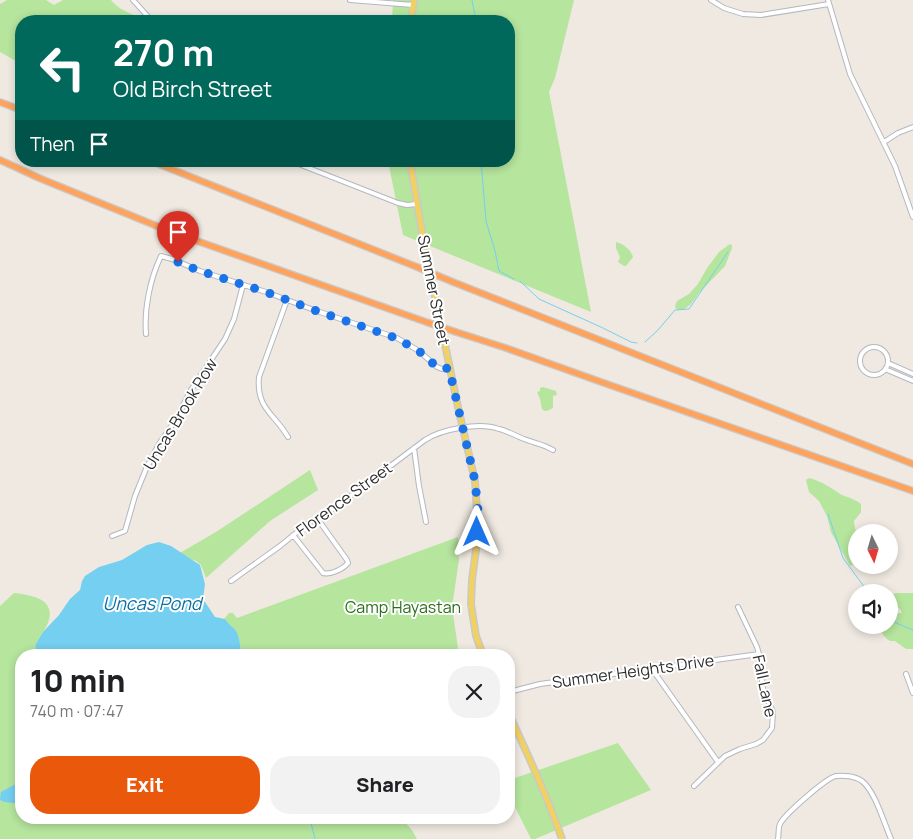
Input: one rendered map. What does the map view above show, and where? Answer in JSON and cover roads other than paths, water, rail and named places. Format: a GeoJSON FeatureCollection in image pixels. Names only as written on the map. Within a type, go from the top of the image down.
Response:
{"type":"FeatureCollection","features":[{"type":"Feature","properties":{"kind":"highway"},"geometry":{"type":"LineString","coordinates":[[0,102],[15,108]]}},
{"type":"Feature","properties":{"kind":"highway"},"geometry":{"type":"LineString","coordinates":[[0,160],[15,167]]}},
{"type":"Feature","properties":{"kind":"highway"},"geometry":{"type":"LineString","coordinates":[[15,167],[169,231],[913,491]]}},
{"type":"Feature","properties":{"kind":"highway"},"geometry":{"type":"LineString","coordinates":[[166,167],[913,464]]}},
{"type":"Feature","properties":{"kind":"main road"},"geometry":{"type":"LineString","coordinates":[[412,15],[413,2]]}},
{"type":"Feature","properties":{"kind":"main road","name":"Summer Street"},"geometry":{"type":"LineString","coordinates":[[411,167],[449,368],[476,491],[478,511],[477,542],[473,566],[471,604],[472,620],[481,649]]}},
{"type":"Feature","properties":{"kind":"main road"},"geometry":{"type":"LineString","coordinates":[[515,727],[538,776],[562,839]]}},
{"type":"Feature","properties":{"kind":"street"},"geometry":{"type":"LineString","coordinates":[[133,0],[147,15]]}},
{"type":"Feature","properties":{"kind":"street"},"geometry":{"type":"LineString","coordinates":[[350,0],[413,2]]}},
{"type":"Feature","properties":{"kind":"street"},"geometry":{"type":"LineString","coordinates":[[711,0],[724,8],[752,15],[762,15],[829,2],[850,74],[895,166],[913,218]]}},
{"type":"Feature","properties":{"kind":"street"},"geometry":{"type":"LineString","coordinates":[[884,142],[913,127]]}},
{"type":"Feature","properties":{"kind":"street"},"geometry":{"type":"LineString","coordinates":[[306,167],[398,203],[417,204]]}},
{"type":"Feature","properties":{"kind":"street"},"geometry":{"type":"LineString","coordinates":[[146,334],[145,315],[154,273],[161,256],[396,338],[419,351],[437,367],[442,369],[449,368]]}},
{"type":"Feature","properties":{"kind":"street","name":"Uncas Brook Row"},"geometry":{"type":"LineString","coordinates":[[112,536],[125,531],[135,496],[146,469],[191,390],[225,339],[234,319],[243,285]]}},
{"type":"Feature","properties":{"kind":"street"},"geometry":{"type":"LineString","coordinates":[[286,300],[259,377],[258,386],[259,396],[264,405],[288,437]]}},
{"type":"Feature","properties":{"kind":"street"},"geometry":{"type":"LineString","coordinates":[[869,348],[878,348],[888,358],[885,369],[878,375],[866,374],[860,367],[860,355],[869,348]]}},
{"type":"Feature","properties":{"kind":"street"},"geometry":{"type":"LineString","coordinates":[[888,363],[913,374]]}},
{"type":"Feature","properties":{"kind":"street"},"geometry":{"type":"LineString","coordinates":[[885,369],[913,381]]}},
{"type":"Feature","properties":{"kind":"street","name":"Florence Street"},"geometry":{"type":"LineString","coordinates":[[230,581],[294,536],[307,524],[333,509],[414,448],[436,434],[462,428],[483,426],[499,428],[526,440],[544,445],[552,450]]}},
{"type":"Feature","properties":{"kind":"street"},"geometry":{"type":"LineString","coordinates":[[414,448],[426,522]]}},
{"type":"Feature","properties":{"kind":"street"},"geometry":{"type":"LineString","coordinates":[[294,536],[323,573],[329,574],[345,567],[348,563],[347,560],[317,518]]}},
{"type":"Feature","properties":{"kind":"street","name":"Fall Lane"},"geometry":{"type":"LineString","coordinates":[[694,786],[718,762],[733,752],[763,740],[772,728],[773,712],[763,689],[759,654],[738,607]]}},
{"type":"Feature","properties":{"kind":"street","name":"Summer Heights Drive"},"geometry":{"type":"LineString","coordinates":[[515,690],[540,684],[759,654]]}},
{"type":"Feature","properties":{"kind":"street"},"geometry":{"type":"LineString","coordinates":[[652,669],[718,762]]}},
{"type":"Feature","properties":{"kind":"street"},"geometry":{"type":"LineString","coordinates":[[906,674],[913,693]]}},
{"type":"Feature","properties":{"kind":"street"},"geometry":{"type":"LineString","coordinates":[[778,839],[780,824],[785,817],[812,792],[834,776],[844,776],[861,780],[869,788],[891,839]]}},
{"type":"Feature","properties":{"kind":"water","name":"Uncas Pond"},"geometry":{"type":"Polygon","coordinates":[[[159,542],[171,546],[200,565],[205,584],[203,599],[215,617],[225,619],[236,631],[241,649],[35,649],[43,632],[59,615],[70,599],[80,590],[85,576],[99,567],[122,560],[147,545],[159,542]]]}},
{"type":"Feature","properties":{"kind":"water"},"geometry":{"type":"Polygon","coordinates":[[[14,785],[15,803],[0,800],[1,792],[14,785]]]}},
{"type":"Feature","properties":{"kind":"waterway"},"geometry":{"type":"LineString","coordinates":[[472,0],[475,15]]}},
{"type":"Feature","properties":{"kind":"waterway"},"geometry":{"type":"LineString","coordinates":[[482,167],[486,221],[499,271],[514,279]]}},
{"type":"Feature","properties":{"kind":"waterway"},"geometry":{"type":"LineString","coordinates":[[645,342],[675,310],[689,309],[728,252]]}},
{"type":"Feature","properties":{"kind":"waterway"},"geometry":{"type":"LineString","coordinates":[[520,281],[539,299],[631,342],[637,343]]}},
{"type":"Feature","properties":{"kind":"waterway"},"geometry":{"type":"LineString","coordinates":[[828,514],[843,558],[862,584]]}},
{"type":"Feature","properties":{"kind":"waterway"},"geometry":{"type":"LineString","coordinates":[[898,624],[913,631]]}},
{"type":"Feature","properties":{"kind":"waterway"},"geometry":{"type":"LineString","coordinates":[[311,824],[315,839]]}},
{"type":"Feature","properties":{"kind":"park label","name":"Camp Hayastan"},"geometry":{"type":"Point","coordinates":[403,607]}}]}
